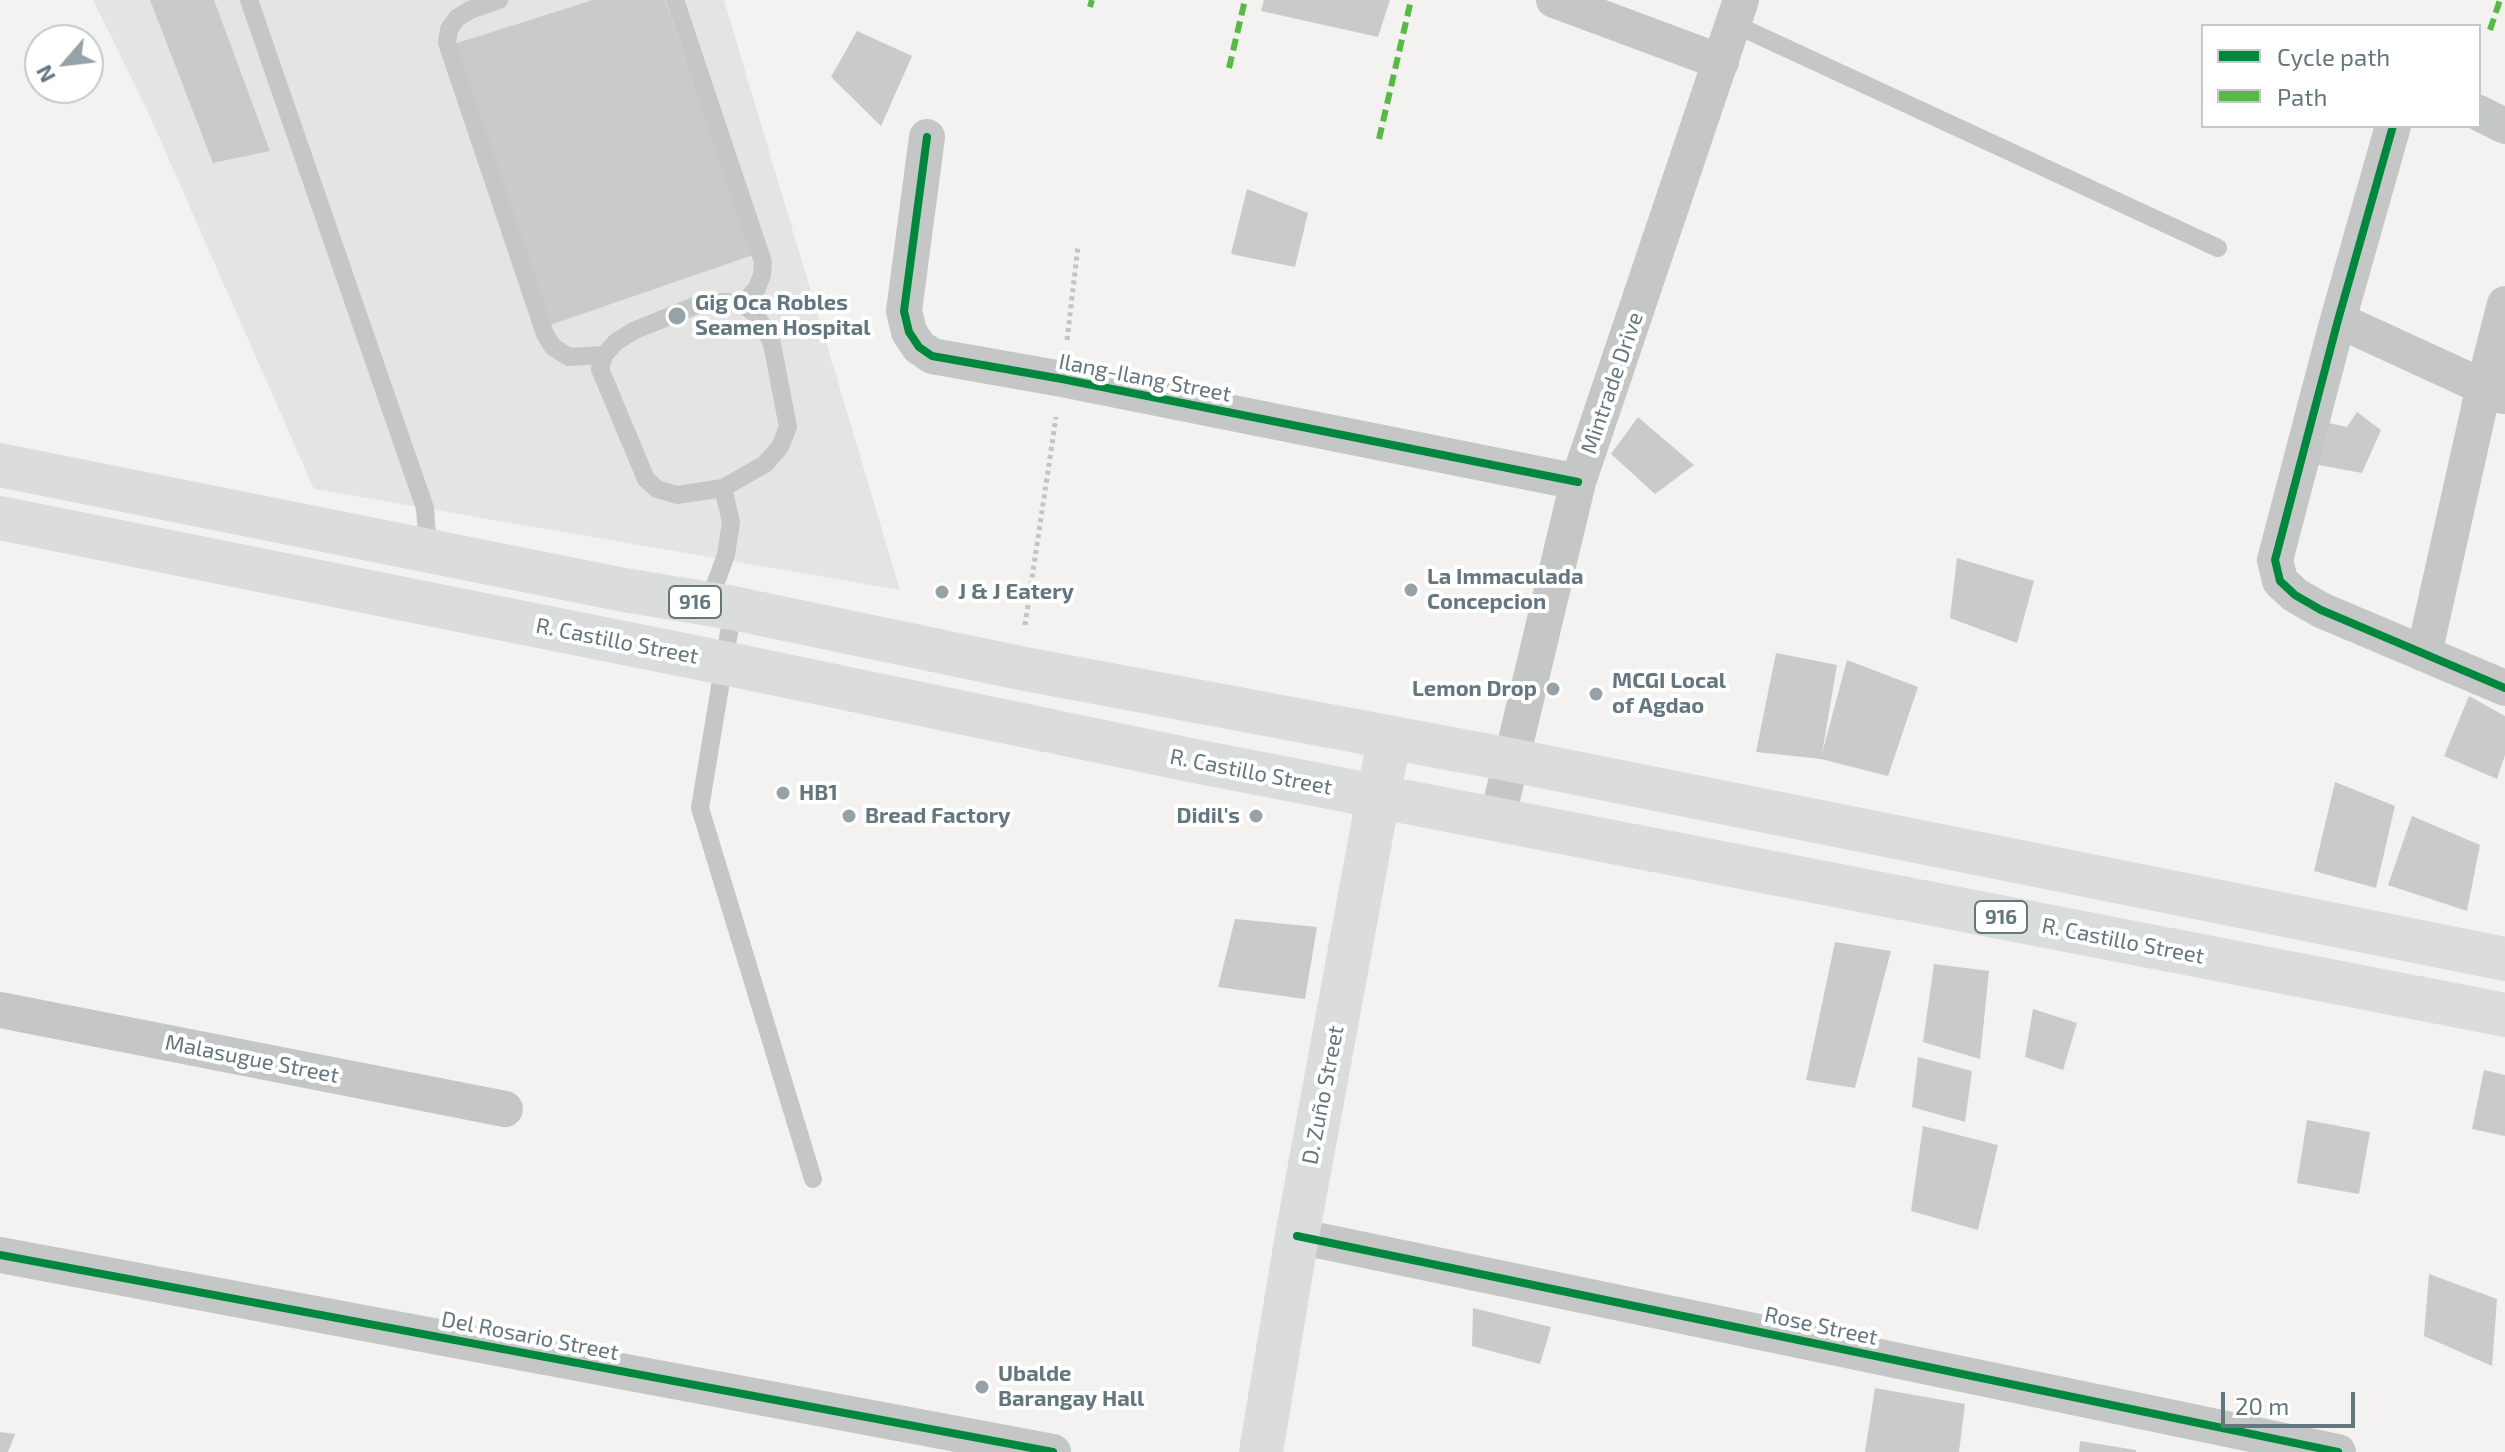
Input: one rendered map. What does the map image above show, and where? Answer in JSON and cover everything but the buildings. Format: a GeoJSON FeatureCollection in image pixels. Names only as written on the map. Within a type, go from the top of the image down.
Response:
{"type":"FeatureCollection","features":[{"type":"Feature","properties":{"kind":"main road","name":"916"},"geometry":{"type":"LineString","coordinates":[[0,465],[624,590],[721,606],[1020,668],[1511,760],[2505,959]]}},
{"type":"Feature","properties":{"kind":"main road","name":"R. Castillo Street"},"geometry":{"type":"LineString","coordinates":[[0,518],[1379,797],[2505,1015]]}},
{"type":"Feature","properties":{"kind":"main road","name":"D. Zuño Street"},"geometry":{"type":"LineString","coordinates":[[1261,1452],[1297,1236],[1389,739]]}},
{"type":"Feature","properties":{"kind":"street"},"geometry":{"type":"LineString","coordinates":[[1554,0],[1721,62]]}},
{"type":"Feature","properties":{"kind":"street","name":"Mintrade Drive"},"geometry":{"type":"LineString","coordinates":[[1497,820],[1578,482],[1738,12]]}},
{"type":"Feature","properties":{"kind":"street"},"geometry":{"type":"LineString","coordinates":[[2481,114],[2505,126]]}},
{"type":"Feature","properties":{"kind":"street"},"geometry":{"type":"LineString","coordinates":[[2392,128],[2275,560],[2280,581],[2295,595],[2321,610],[2505,688]]}},
{"type":"Feature","properties":{"kind":"street","name":"Ilang-Ilang Street"},"geometry":{"type":"LineString","coordinates":[[927,137],[904,311],[909,332],[919,347],[932,356],[1578,482]]}},
{"type":"Feature","properties":{"kind":"street"},"geometry":{"type":"LineString","coordinates":[[2424,654],[2494,392],[2505,304]]}},
{"type":"Feature","properties":{"kind":"street"},"geometry":{"type":"LineString","coordinates":[[2338,320],[2494,392]]}},
{"type":"Feature","properties":{"kind":"street","name":"Malasugue Street"},"geometry":{"type":"LineString","coordinates":[[0,1010],[505,1109]]}},
{"type":"Feature","properties":{"kind":"street","name":"Rose Street"},"geometry":{"type":"LineString","coordinates":[[1297,1236],[2338,1452]]}},
{"type":"Feature","properties":{"kind":"street","name":"Del Rosario Street"},"geometry":{"type":"LineString","coordinates":[[0,1255],[1053,1452]]}},
{"type":"Feature","properties":{"kind":"lane"},"geometry":{"type":"LineString","coordinates":[[249,0],[425,508],[428,551]]}},
{"type":"Feature","properties":{"kind":"lane"},"geometry":{"type":"LineString","coordinates":[[499,0],[457,18],[449,29],[447,43],[545,334],[553,347],[569,357],[604,355]]}},
{"type":"Feature","properties":{"kind":"lane"},"geometry":{"type":"LineString","coordinates":[[675,0],[763,262],[757,288],[743,304]]}},
{"type":"Feature","properties":{"kind":"lane"},"geometry":{"type":"LineString","coordinates":[[1738,12],[2218,248]]}},
{"type":"Feature","properties":{"kind":"lane"},"geometry":{"type":"LineString","coordinates":[[702,303],[743,304],[754,313],[772,344],[788,427],[780,447],[765,464],[723,488],[677,495],[657,489],[646,479],[603,381],[600,369],[604,355],[633,331],[702,303]]}},
{"type":"Feature","properties":{"kind":"lane"},"geometry":{"type":"LineString","coordinates":[[723,488],[731,522],[721,606],[724,663],[700,808],[813,1179]]}},
{"type":"Feature","properties":{"kind":"path"},"geometry":{"type":"LineString","coordinates":[[1020,668],[1078,246]]}},
{"type":"Feature","properties":{"kind":"shaded area"},"geometry":{"type":"Polygon","coordinates":[[[93,0],[724,0],[900,590],[314,489],[148,112],[93,0]]]}},
{"type":"Feature","properties":{"kind":"marked path"},"geometry":{"type":"LineString","coordinates":[[1090,7],[1092,0]]}},
{"type":"Feature","properties":{"kind":"marked path"},"geometry":{"type":"LineString","coordinates":[[1229,68],[1245,0]]}},
{"type":"Feature","properties":{"kind":"marked path"},"geometry":{"type":"LineString","coordinates":[[1379,139],[1411,0]]}},
{"type":"Feature","properties":{"kind":"marked path"},"geometry":{"type":"LineString","coordinates":[[2490,30],[2500,0]]}},
{"type":"Feature","properties":{"kind":"cycle path"},"geometry":{"type":"LineString","coordinates":[[2392,128],[2275,560],[2280,581],[2295,595],[2321,610],[2505,688]]}},
{"type":"Feature","properties":{"kind":"cycle path"},"geometry":{"type":"LineString","coordinates":[[927,137],[904,311],[909,332],[919,347],[932,356],[1578,482]]}},
{"type":"Feature","properties":{"kind":"cycle path"},"geometry":{"type":"LineString","coordinates":[[1297,1236],[2338,1452]]}},
{"type":"Feature","properties":{"kind":"cycle path"},"geometry":{"type":"LineString","coordinates":[[0,1255],[1053,1452]]}},
{"type":"Feature","properties":{"kind":"place","name":"Gig Oca Robles Seamen Hospital"},"geometry":{"type":"Point","coordinates":[677,316]}},
{"type":"Feature","properties":{"kind":"place","name":"La Immaculada Concepcion"},"geometry":{"type":"Point","coordinates":[1411,590]}},
{"type":"Feature","properties":{"kind":"place","name":"J & J Eatery"},"geometry":{"type":"Point","coordinates":[942,592]}},
{"type":"Feature","properties":{"kind":"place","name":"Lemon Drop"},"geometry":{"type":"Point","coordinates":[1553,689]}},
{"type":"Feature","properties":{"kind":"place","name":"MCGI Local of Agdao"},"geometry":{"type":"Point","coordinates":[1596,694]}},
{"type":"Feature","properties":{"kind":"place","name":"HB1"},"geometry":{"type":"Point","coordinates":[783,793]}},
{"type":"Feature","properties":{"kind":"place","name":"Bread Factory"},"geometry":{"type":"Point","coordinates":[849,816]}},
{"type":"Feature","properties":{"kind":"place","name":"Didil's"},"geometry":{"type":"Point","coordinates":[1256,816]}},
{"type":"Feature","properties":{"kind":"place","name":"Ubalde Barangay Hall"},"geometry":{"type":"Point","coordinates":[982,1387]}}]}
